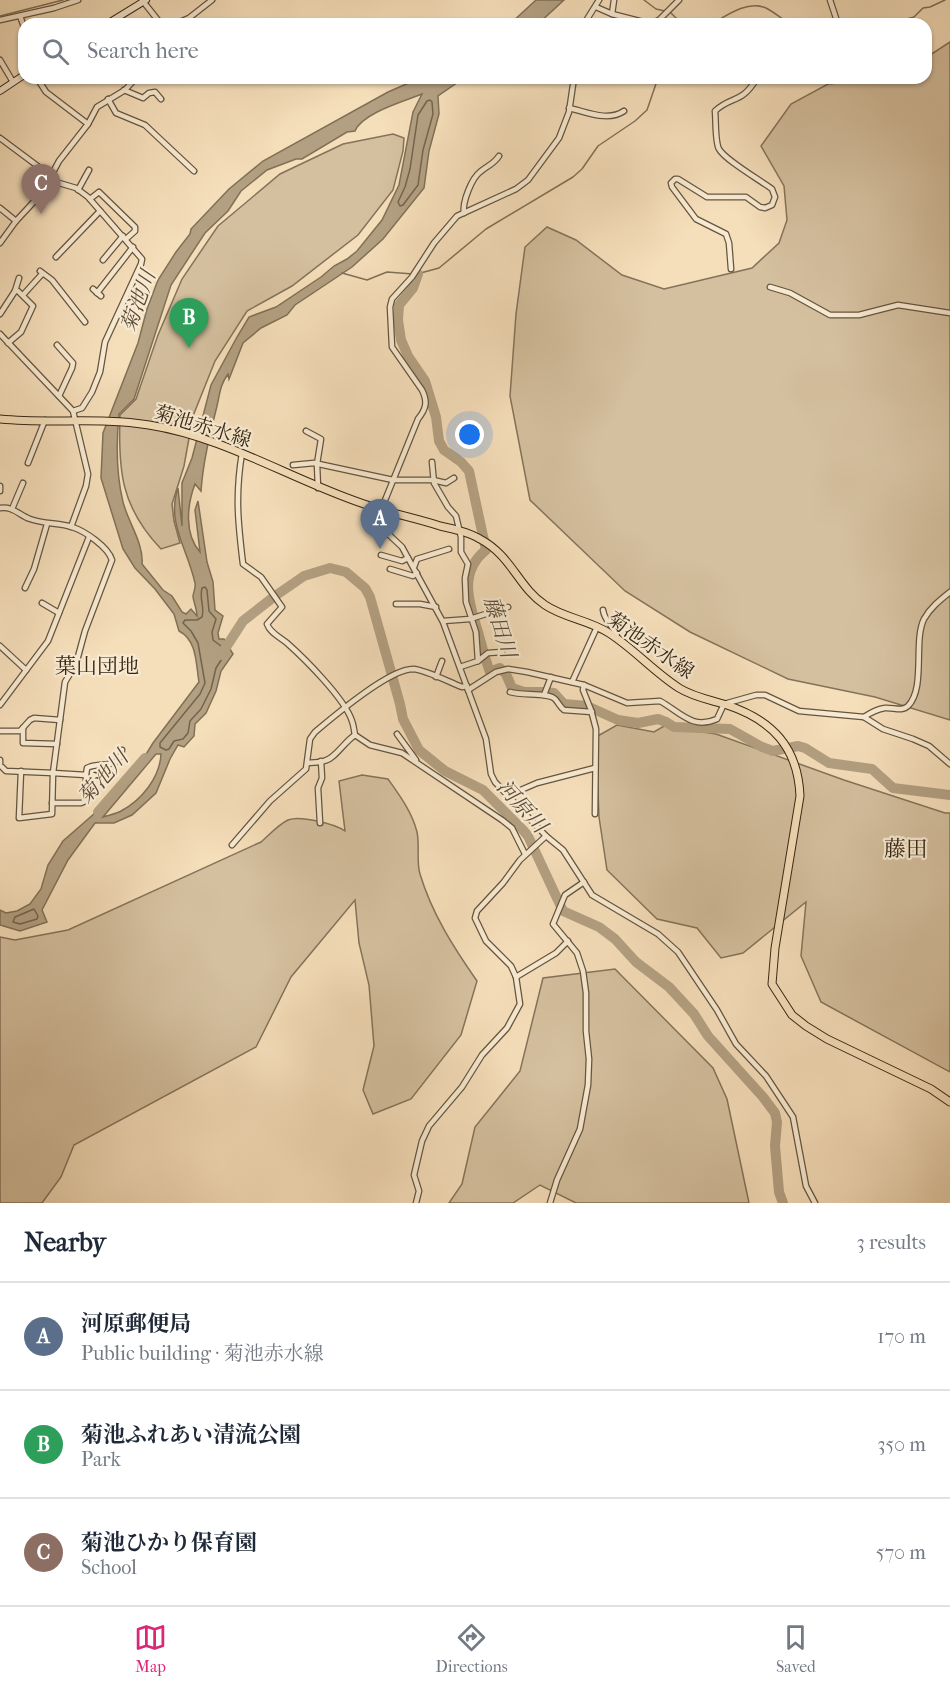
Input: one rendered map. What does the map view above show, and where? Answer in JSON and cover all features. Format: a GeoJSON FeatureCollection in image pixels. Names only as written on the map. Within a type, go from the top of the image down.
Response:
{"type":"FeatureCollection","features":[{"type":"Feature","properties":{"kind":"main road"},"geometry":{"type":"LineString","coordinates":[[117,18],[144,1]]}},
{"type":"Feature","properties":{"kind":"main road"},"geometry":{"type":"LineString","coordinates":[[0,91],[18,79]]}},
{"type":"Feature","properties":{"kind":"main road","name":"菊池赤水線"},"geometry":{"type":"LineString","coordinates":[[0,419],[141,424],[184,434],[242,453],[318,488],[381,510],[476,537],[493,547],[513,567],[535,597],[545,605],[597,627],[617,639],[681,689],[759,719],[782,739],[791,755],[797,770],[800,796],[777,933],[771,984],[792,1015],[806,1026],[931,1089],[950,1101]]}},
{"type":"Feature","properties":{"kind":"street"},"geometry":{"type":"LineString","coordinates":[[0,20],[78,0]]}},
{"type":"Feature","properties":{"kind":"street"},"geometry":{"type":"LineString","coordinates":[[189,18],[212,0]]}},
{"type":"Feature","properties":{"kind":"street"},"geometry":{"type":"LineString","coordinates":[[587,18],[599,0]]}},
{"type":"Feature","properties":{"kind":"street"},"geometry":{"type":"LineString","coordinates":[[612,14],[614,0]]}},
{"type":"Feature","properties":{"kind":"street"},"geometry":{"type":"LineString","coordinates":[[661,18],[679,0]]}},
{"type":"Feature","properties":{"kind":"street"},"geometry":{"type":"LineString","coordinates":[[830,0],[836,18]]}},
{"type":"Feature","properties":{"kind":"street"},"geometry":{"type":"LineString","coordinates":[[144,1],[157,18]]}},
{"type":"Feature","properties":{"kind":"street"},"geometry":{"type":"LineString","coordinates":[[596,7],[628,18]]}},
{"type":"Feature","properties":{"kind":"street"},"geometry":{"type":"LineString","coordinates":[[0,60],[13,82]]}},
{"type":"Feature","properties":{"kind":"street"},"geometry":{"type":"LineString","coordinates":[[41,84],[46,92],[88,124]]}},
{"type":"Feature","properties":{"kind":"street"},"geometry":{"type":"LineString","coordinates":[[0,243],[15,221],[37,201],[67,148],[88,124],[98,107],[130,84]]}},
{"type":"Feature","properties":{"kind":"street"},"geometry":{"type":"LineString","coordinates":[[573,84],[569,108],[559,138],[528,180],[517,189],[457,216],[392,299],[392,347],[422,390],[426,405],[418,419],[381,510],[384,530],[402,547],[443,621],[486,739],[491,774],[500,789],[563,850],[592,895],[658,934],[678,952],[717,1010],[736,1044],[766,1076],[793,1117],[806,1186],[814,1203]]}},
{"type":"Feature","properties":{"kind":"street"},"geometry":{"type":"LineString","coordinates":[[731,269],[726,234],[696,219],[671,183],[675,178],[678,179],[707,197],[746,197],[760,207],[765,208],[772,205],[775,197],[772,189],[727,158],[718,148],[717,142],[715,111],[744,96],[753,84]]}},
{"type":"Feature","properties":{"kind":"street"},"geometry":{"type":"LineString","coordinates":[[124,90],[143,98],[155,92],[161,99]]}},
{"type":"Feature","properties":{"kind":"street"},"geometry":{"type":"LineString","coordinates":[[108,99],[119,115],[146,125],[194,171]]}},
{"type":"Feature","properties":{"kind":"street"},"geometry":{"type":"LineString","coordinates":[[569,108],[605,117],[624,111]]}},
{"type":"Feature","properties":{"kind":"street"},"geometry":{"type":"LineString","coordinates":[[0,138],[50,178],[78,190],[90,199],[142,259],[105,342],[100,372],[92,392],[82,408],[74,411]]}},
{"type":"Feature","properties":{"kind":"street"},"geometry":{"type":"LineString","coordinates":[[464,213],[464,200],[476,176],[492,165],[499,156]]}},
{"type":"Feature","properties":{"kind":"street"},"geometry":{"type":"LineString","coordinates":[[78,190],[89,170]]}},
{"type":"Feature","properties":{"kind":"street"},"geometry":{"type":"LineString","coordinates":[[90,199],[99,192],[135,227],[135,231],[124,238],[103,260]]}},
{"type":"Feature","properties":{"kind":"street"},"geometry":{"type":"LineString","coordinates":[[0,207],[15,221]]}},
{"type":"Feature","properties":{"kind":"street"},"geometry":{"type":"LineString","coordinates":[[56,257],[100,211]]}},
{"type":"Feature","properties":{"kind":"street"},"geometry":{"type":"LineString","coordinates":[[97,293],[133,247]]}},
{"type":"Feature","properties":{"kind":"street"},"geometry":{"type":"LineString","coordinates":[[23,296],[41,273],[52,280],[85,322]]}},
{"type":"Feature","properties":{"kind":"street"},"geometry":{"type":"LineString","coordinates":[[0,314],[15,291],[19,278]]}},
{"type":"Feature","properties":{"kind":"street"},"geometry":{"type":"LineString","coordinates":[[770,287],[790,293],[830,315],[859,315],[898,304],[950,313]]}},
{"type":"Feature","properties":{"kind":"street"},"geometry":{"type":"LineString","coordinates":[[8,343],[21,332],[34,309],[23,296],[15,291]]}},
{"type":"Feature","properties":{"kind":"street"},"geometry":{"type":"LineString","coordinates":[[0,334],[74,411],[88,474],[71,527]]}},
{"type":"Feature","properties":{"kind":"street"},"geometry":{"type":"LineString","coordinates":[[57,345],[73,363],[59,396]]}},
{"type":"Feature","properties":{"kind":"street"},"geometry":{"type":"LineString","coordinates":[[28,464],[45,420]]}},
{"type":"Feature","properties":{"kind":"street"},"geometry":{"type":"LineString","coordinates":[[306,431],[321,439],[317,464],[318,488]]}},
{"type":"Feature","properties":{"kind":"street"},"geometry":{"type":"LineString","coordinates":[[242,453],[237,488],[237,517],[243,564],[267,584],[282,607],[267,624],[269,629],[314,670],[345,708],[352,721],[355,735],[370,745],[402,753],[512,828],[525,854]]}},
{"type":"Feature","properties":{"kind":"street"},"geometry":{"type":"LineString","coordinates":[[432,462],[433,480],[448,507],[456,516],[460,531],[461,552],[468,564],[465,578],[466,602],[476,632],[478,661]]}},
{"type":"Feature","properties":{"kind":"street"},"geometry":{"type":"LineString","coordinates":[[293,465],[317,464],[393,480],[433,480],[446,483],[454,478]]}},
{"type":"Feature","properties":{"kind":"street"},"geometry":{"type":"LineString","coordinates":[[12,509],[23,483]]}},
{"type":"Feature","properties":{"kind":"street"},"geometry":{"type":"LineString","coordinates":[[0,486],[0,491]]}},
{"type":"Feature","properties":{"kind":"street"},"geometry":{"type":"LineString","coordinates":[[0,508],[9,507],[28,518],[47,524],[71,527],[100,544],[111,555],[112,560],[76,664],[65,682],[53,773],[52,814],[19,818],[21,771]]}},
{"type":"Feature","properties":{"kind":"street"},"geometry":{"type":"LineString","coordinates":[[26,588],[47,524]]}},
{"type":"Feature","properties":{"kind":"street"},"geometry":{"type":"LineString","coordinates":[[0,705],[48,641],[89,537]]}},
{"type":"Feature","properties":{"kind":"street"},"geometry":{"type":"LineString","coordinates":[[414,567],[417,559],[449,549]]}},
{"type":"Feature","properties":{"kind":"street"},"geometry":{"type":"LineString","coordinates":[[381,555],[402,561],[408,558]]}},
{"type":"Feature","properties":{"kind":"street"},"geometry":{"type":"LineString","coordinates":[[390,569],[413,576],[417,573]]}},
{"type":"Feature","properties":{"kind":"street"},"geometry":{"type":"LineString","coordinates":[[864,717],[885,708],[902,709],[908,706],[916,684],[919,632],[934,606],[950,592]]}},
{"type":"Feature","properties":{"kind":"street"},"geometry":{"type":"LineString","coordinates":[[42,603],[59,613]]}},
{"type":"Feature","properties":{"kind":"street"},"geometry":{"type":"LineString","coordinates":[[396,604],[436,607]]}},
{"type":"Feature","properties":{"kind":"street"},"geometry":{"type":"LineString","coordinates":[[443,621],[470,618],[508,607]]}},
{"type":"Feature","properties":{"kind":"street"},"geometry":{"type":"LineString","coordinates":[[603,610],[606,622],[617,634],[617,639]]}},
{"type":"Feature","properties":{"kind":"street"},"geometry":{"type":"LineString","coordinates":[[572,682],[597,627]]}},
{"type":"Feature","properties":{"kind":"street"},"geometry":{"type":"LineString","coordinates":[[0,646],[26,670]]}},
{"type":"Feature","properties":{"kind":"street"},"geometry":{"type":"LineString","coordinates":[[460,667],[478,661],[488,653],[502,652]]}},
{"type":"Feature","properties":{"kind":"street"},"geometry":{"type":"LineString","coordinates":[[436,677],[442,662]]}},
{"type":"Feature","properties":{"kind":"street"},"geometry":{"type":"LineString","coordinates":[[232,845],[270,801],[306,769],[310,739],[315,732],[374,687],[402,671],[415,669],[467,688],[496,672],[508,669],[584,685],[627,703],[660,701],[678,715],[707,723],[717,719],[724,704],[756,695],[765,695],[800,711],[864,717],[883,729],[929,746],[950,764]]}},
{"type":"Feature","properties":{"kind":"street"},"geometry":{"type":"LineString","coordinates":[[544,695],[551,677]]}},
{"type":"Feature","properties":{"kind":"street"},"geometry":{"type":"LineString","coordinates":[[584,685],[582,690],[592,712],[596,729],[597,801],[595,814]]}},
{"type":"Feature","properties":{"kind":"street"},"geometry":{"type":"LineString","coordinates":[[510,692],[520,695],[554,697],[564,710],[592,712]]}},
{"type":"Feature","properties":{"kind":"street"},"geometry":{"type":"LineString","coordinates":[[0,731],[20,731],[34,718],[60,720]]}},
{"type":"Feature","properties":{"kind":"street"},"geometry":{"type":"LineString","coordinates":[[23,728],[23,743],[57,744]]}},
{"type":"Feature","properties":{"kind":"street"},"geometry":{"type":"LineString","coordinates":[[397,734],[416,763]]}},
{"type":"Feature","properties":{"kind":"street"},"geometry":{"type":"LineString","coordinates":[[308,763],[324,762],[337,753],[344,742],[355,735]]}},
{"type":"Feature","properties":{"kind":"street"},"geometry":{"type":"LineString","coordinates":[[52,803],[86,801],[87,768],[92,765],[110,766],[122,756],[122,750]]}},
{"type":"Feature","properties":{"kind":"street"},"geometry":{"type":"LineString","coordinates":[[0,760],[4,770],[86,775]]}},
{"type":"Feature","properties":{"kind":"street"},"geometry":{"type":"LineString","coordinates":[[320,823],[318,788],[322,777],[321,761]]}},
{"type":"Feature","properties":{"kind":"street"},"geometry":{"type":"LineString","coordinates":[[507,796],[537,783],[595,768]]}},
{"type":"Feature","properties":{"kind":"street"},"geometry":{"type":"LineString","coordinates":[[416,1203],[419,1191],[414,1175],[422,1141],[429,1126],[462,1087],[482,1055],[507,1028],[520,1004],[516,977],[507,960],[486,941],[475,918],[482,905],[503,883],[525,854],[546,836]]}},
{"type":"Feature","properties":{"kind":"street"},"geometry":{"type":"LineString","coordinates":[[550,1203],[580,1128],[588,1076],[586,993],[583,971],[577,953],[553,924],[565,895],[584,882]]}},
{"type":"Feature","properties":{"kind":"street"},"geometry":{"type":"LineString","coordinates":[[516,977],[556,953],[568,941]]}},
{"type":"Feature","properties":{"kind":"shaded area"},"geometry":{"type":"Polygon","coordinates":[[[950,42],[950,720],[875,697],[788,679],[690,632],[625,591],[530,500],[510,396],[516,314],[525,247],[547,227],[576,240],[622,275],[664,289],[752,268],[779,243],[787,220],[784,186],[761,146],[791,104],[828,84],[932,84],[932,54],[950,42]]]}},
{"type":"Feature","properties":{"kind":"shaded area"},"geometry":{"type":"Polygon","coordinates":[[[393,134],[404,138],[393,190],[358,235],[292,286],[247,311],[215,361],[193,416],[184,466],[172,504],[180,543],[161,549],[137,518],[125,487],[120,454],[120,415],[136,399],[158,335],[182,279],[218,226],[280,174],[343,144],[393,134]]]}},
{"type":"Feature","properties":{"kind":"shaded area"},"geometry":{"type":"Polygon","coordinates":[[[617,725],[654,732],[664,726],[716,734],[844,780],[950,813],[950,1072],[821,1002],[801,956],[806,902],[743,953],[721,958],[697,928],[657,919],[607,870],[599,817],[596,737],[617,725]]]}},
{"type":"Feature","properties":{"kind":"shaded area"},"geometry":{"type":"Polygon","coordinates":[[[362,775],[388,779],[409,811],[417,832],[419,869],[425,889],[444,930],[477,981],[461,1035],[411,1099],[373,1114],[363,1090],[374,1046],[369,985],[359,943],[355,900],[291,977],[256,1047],[74,1145],[61,1177],[42,1203],[0,1203],[0,937],[15,940],[68,930],[261,842],[288,820],[317,821],[345,831],[339,781],[362,775]]]}},
{"type":"Feature","properties":{"kind":"shaded area"},"geometry":{"type":"Polygon","coordinates":[[[615,969],[713,1068],[727,1099],[749,1203],[576,1203],[540,1185],[513,1203],[449,1203],[462,1184],[475,1127],[520,1071],[543,978],[615,969]]]}},
{"type":"Feature","properties":{"kind":"water"},"geometry":{"type":"Polygon","coordinates":[[[536,0],[564,0],[544,18],[516,18],[536,0]]]}},
{"type":"Feature","properties":{"kind":"water"},"geometry":{"type":"Polygon","coordinates":[[[406,84],[455,84],[438,96],[439,114],[429,151],[424,188],[383,239],[352,267],[295,305],[287,315],[261,328],[243,343],[229,379],[228,374],[222,386],[207,448],[201,491],[195,484],[188,519],[191,537],[200,552],[195,510],[198,501],[207,562],[213,582],[215,610],[223,616],[218,633],[219,639],[224,639],[233,654],[221,671],[216,691],[206,713],[195,724],[194,736],[184,747],[178,745],[156,793],[132,815],[114,823],[95,823],[68,860],[42,910],[47,922],[20,931],[0,925],[0,910],[6,913],[17,911],[30,904],[41,889],[48,865],[63,841],[127,785],[153,743],[199,682],[195,653],[189,640],[179,631],[174,614],[135,568],[123,549],[101,478],[103,433],[138,343],[158,280],[190,234],[191,229],[229,189],[263,161],[406,84]],[[422,94],[375,113],[355,131],[347,132],[302,159],[267,170],[241,191],[228,211],[205,233],[171,285],[134,399],[119,414],[117,458],[123,502],[141,549],[142,564],[186,614],[191,609],[197,616],[193,597],[195,583],[176,524],[175,500],[178,488],[182,526],[182,483],[192,458],[211,385],[249,317],[276,307],[347,259],[357,251],[382,220],[399,185],[413,112],[422,94]],[[156,754],[103,817],[121,811],[143,794],[157,771],[161,754],[156,754]]]}},
{"type":"Feature","properties":{"kind":"waterway"},"geometry":{"type":"LineString","coordinates":[[0,16],[63,0]]}},
{"type":"Feature","properties":{"kind":"waterway"},"geometry":{"type":"LineString","coordinates":[[644,0],[656,9],[665,11]]}},
{"type":"Feature","properties":{"kind":"waterway"},"geometry":{"type":"LineString","coordinates":[[910,18],[923,8],[945,0]]}},
{"type":"Feature","properties":{"kind":"waterway"},"geometry":{"type":"LineString","coordinates":[[722,18],[752,6],[766,8],[781,18]]}},
{"type":"Feature","properties":{"kind":"waterway"},"geometry":{"type":"LineString","coordinates":[[670,12],[676,18]]}},
{"type":"Feature","properties":{"kind":"waterway"},"geometry":{"type":"LineString","coordinates":[[417,274],[439,268],[486,229],[573,177],[582,169],[598,146],[647,110],[656,84]]}},
{"type":"Feature","properties":{"kind":"waterway"},"geometry":{"type":"LineString","coordinates":[[342,273],[367,280],[387,272],[413,274]]}},
{"type":"Feature","properties":{"kind":"waterway","name":"藤田川"},"geometry":{"type":"LineString","coordinates":[[418,274],[413,288],[399,305],[398,320],[401,340],[408,356],[425,381],[436,417],[439,441],[444,450],[469,471],[486,550],[472,568],[468,588],[469,599],[490,672],[500,668],[506,674],[512,688],[524,692],[554,693],[564,704],[587,706],[618,720],[638,723],[658,719],[674,727],[730,729],[773,751],[798,746],[829,763],[872,769],[893,788],[950,795]]}},
{"type":"Feature","properties":{"kind":"waterway","name":"河原川"},"geometry":{"type":"LineString","coordinates":[[221,655],[243,621],[304,576],[330,568],[346,572],[365,588],[370,597],[403,719],[419,750],[445,771],[483,790],[523,830],[528,836],[563,911],[599,927],[615,939],[636,962],[669,987],[694,1014],[708,1036],[763,1097],[775,1113],[777,1122],[775,1146],[779,1192],[783,1203]]}},
{"type":"Feature","properties":{"kind":"waterway","name":"菊池川"},"geometry":{"type":"LineString","coordinates":[[98,812],[145,758]]}},
{"type":"Feature","properties":{"kind":"place","name":"菊池ひかり保育園"},"geometry":{"type":"Point","coordinates":[41,214]}},
{"type":"Feature","properties":{"kind":"place","name":"菊池ふれあい清流公園"},"geometry":{"type":"Point","coordinates":[189,348]}},
{"type":"Feature","properties":{"kind":"place","name":"河原郵便局"},"geometry":{"type":"Point","coordinates":[380,549]}},
{"type":"Feature","properties":{"kind":"district","name":"葉山団地"},"geometry":{"type":"Point","coordinates":[97,666]}},
{"type":"Feature","properties":{"kind":"district","name":"藤田"},"geometry":{"type":"Point","coordinates":[906,848]}}]}
